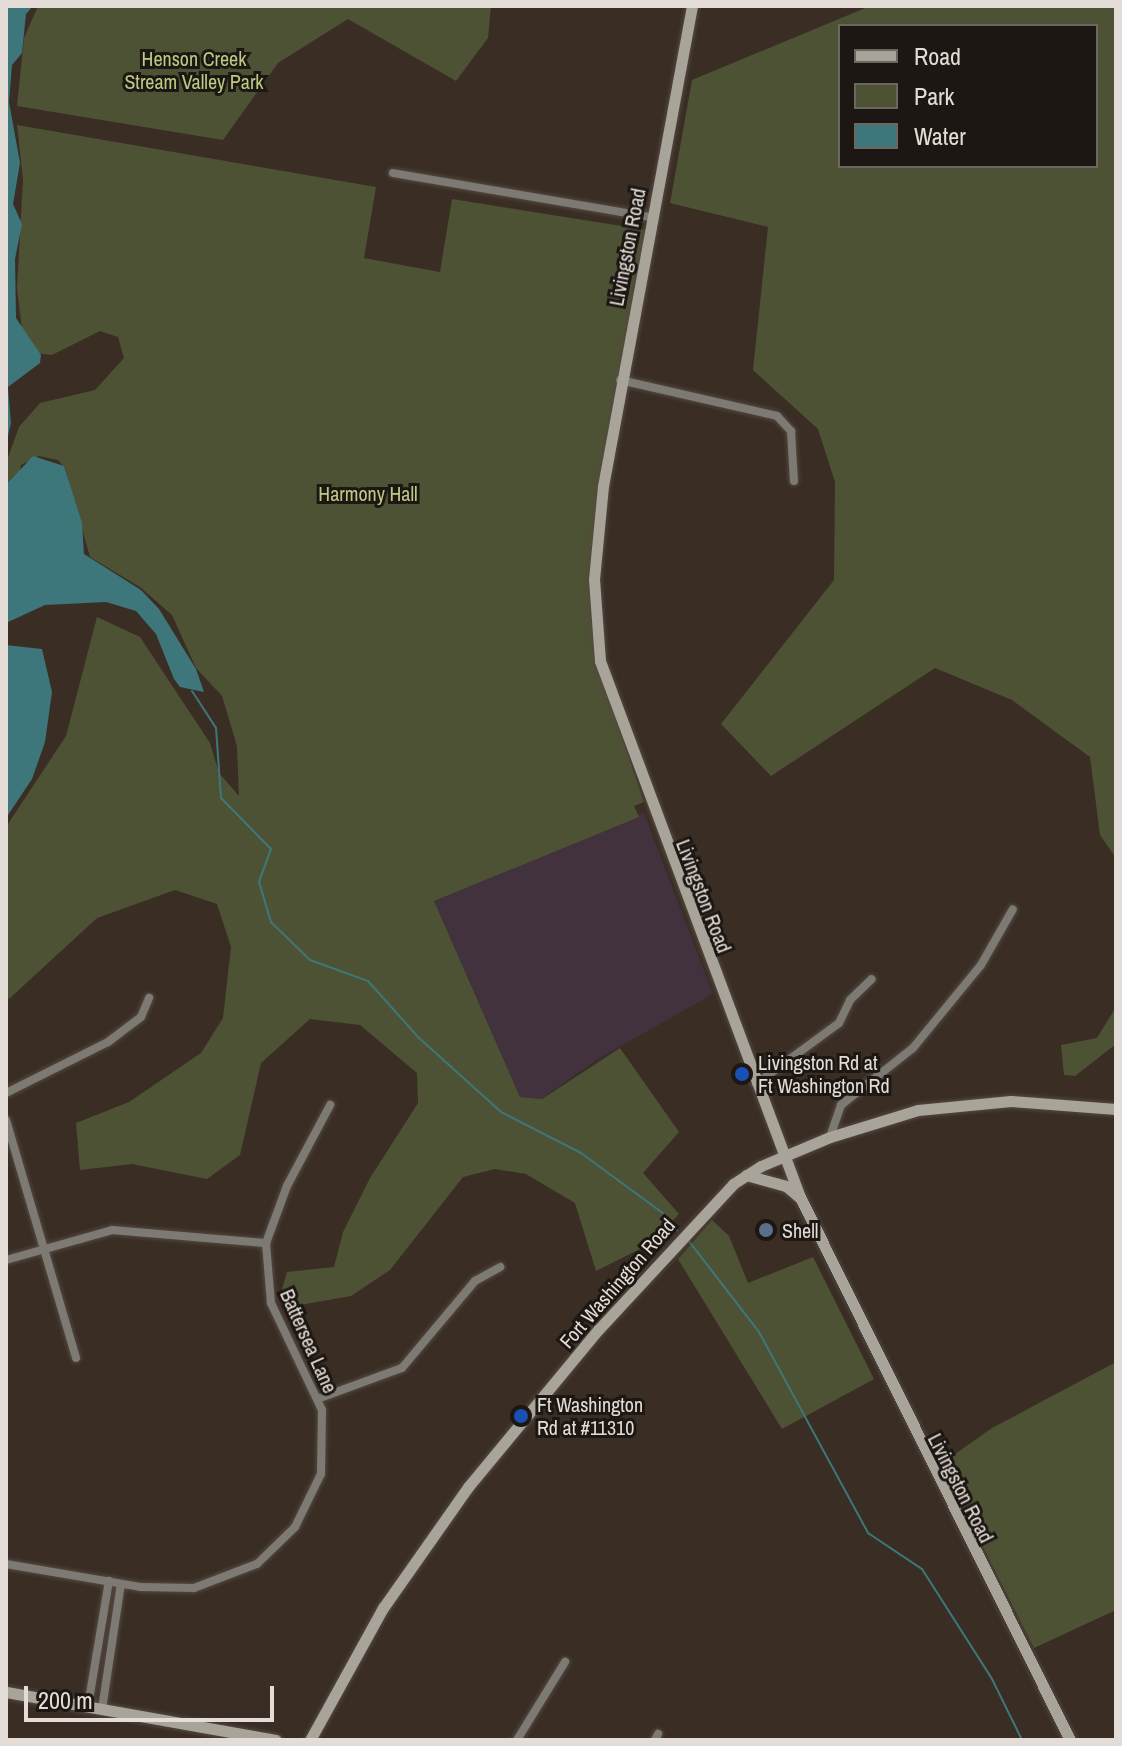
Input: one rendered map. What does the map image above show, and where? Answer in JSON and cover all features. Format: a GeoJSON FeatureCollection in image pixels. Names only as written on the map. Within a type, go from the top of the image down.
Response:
{"type":"FeatureCollection","features":[{"type":"Feature","properties":{"kind":"main road","name":"Livingston Road"},"geometry":{"type":"LineString","coordinates":[[692,6],[620,380],[595,562],[600,661],[755,1084],[800,1197],[1070,1740]]}},
{"type":"Feature","properties":{"kind":"main road","name":"Fort Washington Road"},"geometry":{"type":"LineString","coordinates":[[310,1740],[383,1608],[468,1487],[679,1239],[746,1175],[830,1137],[897,1115],[964,1103],[1034,1102],[1116,1109]]}},
{"type":"Feature","properties":{"kind":"main road"},"geometry":{"type":"LineString","coordinates":[[746,1175],[786,1186],[800,1197]]}},
{"type":"Feature","properties":{"kind":"main road"},"geometry":{"type":"LineString","coordinates":[[6,1692],[276,1740]]}},
{"type":"Feature","properties":{"kind":"street"},"geometry":{"type":"LineString","coordinates":[[393,173],[651,217]]}},
{"type":"Feature","properties":{"kind":"street"},"geometry":{"type":"LineString","coordinates":[[620,380],[777,416],[791,431],[794,481]]}},
{"type":"Feature","properties":{"kind":"street"},"geometry":{"type":"LineString","coordinates":[[830,1137],[841,1105],[913,1048],[981,965],[1013,909]]}},
{"type":"Feature","properties":{"kind":"street"},"geometry":{"type":"LineString","coordinates":[[755,1084],[839,1023],[850,1000],[872,979]]}},
{"type":"Feature","properties":{"kind":"street"},"geometry":{"type":"LineString","coordinates":[[6,1093],[108,1042],[141,1017],[149,998]]}},
{"type":"Feature","properties":{"kind":"street","name":"Battersea Lane"},"geometry":{"type":"LineString","coordinates":[[6,1564],[173,1590],[206,1586],[257,1564],[280,1544],[301,1518],[321,1474],[320,1398],[271,1303],[266,1243],[287,1186],[330,1105]]}},
{"type":"Feature","properties":{"kind":"street"},"geometry":{"type":"LineString","coordinates":[[6,1120],[76,1358]]}},
{"type":"Feature","properties":{"kind":"street"},"geometry":{"type":"LineString","coordinates":[[6,1260],[93,1233],[136,1229],[266,1243]]}},
{"type":"Feature","properties":{"kind":"street"},"geometry":{"type":"LineString","coordinates":[[320,1398],[402,1368],[475,1281],[500,1267]]}},
{"type":"Feature","properties":{"kind":"street"},"geometry":{"type":"LineString","coordinates":[[88,1706],[109,1581]]}},
{"type":"Feature","properties":{"kind":"street"},"geometry":{"type":"LineString","coordinates":[[102,1709],[121,1584]]}},
{"type":"Feature","properties":{"kind":"street"},"geometry":{"type":"LineString","coordinates":[[517,1740],[565,1662]]}},
{"type":"Feature","properties":{"kind":"shaded area"},"geometry":{"type":"Polygon","coordinates":[[[644,813],[713,994],[598,1059],[541,1099],[520,1097],[434,901],[572,829],[644,813]]]}},
{"type":"Feature","properties":{"kind":"green space","name":"Henson Creek Stream Valley Park"},"geometry":{"type":"Polygon","coordinates":[[[38,6],[491,6],[488,38],[456,81],[348,19],[278,63],[223,140],[17,106],[24,38],[38,6]]]}},
{"type":"Feature","properties":{"kind":"green space"},"geometry":{"type":"Polygon","coordinates":[[[870,6],[1116,6],[1116,858],[1100,835],[1090,757],[1012,700],[935,668],[771,776],[721,724],[834,580],[835,482],[818,429],[753,370],[768,227],[670,203],[692,80],[870,6]]]}},
{"type":"Feature","properties":{"kind":"green space","name":"Harmony Hall"},"geometry":{"type":"Polygon","coordinates":[[[17,125],[376,187],[364,258],[440,272],[452,199],[647,230],[591,588],[612,708],[644,802],[634,806],[639,817],[434,901],[520,1097],[542,1099],[620,1048],[679,1132],[643,1173],[679,1214],[650,1244],[596,1271],[575,1203],[526,1174],[495,1169],[463,1177],[390,1270],[351,1296],[294,1306],[282,1289],[287,1272],[334,1267],[343,1232],[370,1178],[418,1103],[417,1073],[360,1025],[310,1019],[261,1063],[240,1155],[207,1179],[132,1164],[80,1170],[76,1123],[129,1102],[201,1053],[223,1018],[231,947],[217,904],[175,890],[97,918],[9,999],[6,996],[6,827],[66,736],[97,617],[140,637],[210,743],[219,773],[239,796],[237,746],[222,696],[196,668],[172,615],[140,587],[90,557],[65,468],[58,460],[39,456],[21,465],[6,551],[6,463],[19,427],[40,403],[95,390],[124,358],[118,337],[100,331],[52,355],[35,353],[23,338],[17,288],[23,180],[17,125]]]}},
{"type":"Feature","properties":{"kind":"green space"},"geometry":{"type":"Polygon","coordinates":[[[1116,1007],[1116,1044],[1075,1076],[1064,1075],[1061,1045],[1097,1038],[1116,1007]]]}},
{"type":"Feature","properties":{"kind":"green space"},"geometry":{"type":"Polygon","coordinates":[[[712,1220],[729,1236],[748,1283],[813,1257],[874,1379],[782,1429],[678,1259],[712,1220]]]}},
{"type":"Feature","properties":{"kind":"green space"},"geometry":{"type":"Polygon","coordinates":[[[1116,1362],[1116,1610],[1034,1648],[941,1464],[992,1428],[1116,1362]]]}},
{"type":"Feature","properties":{"kind":"water"},"geometry":{"type":"Polygon","coordinates":[[[6,6],[33,6],[26,14],[22,53],[12,65],[9,102],[20,163],[13,204],[22,224],[15,259],[16,318],[41,355],[40,363],[8,387],[11,423],[6,445],[6,6]]]}},
{"type":"Feature","properties":{"kind":"water"},"geometry":{"type":"Polygon","coordinates":[[[33,456],[64,466],[82,523],[84,554],[141,590],[159,609],[196,669],[204,692],[180,687],[156,634],[136,611],[106,602],[45,605],[6,623],[6,485],[33,456]]]}},
{"type":"Feature","properties":{"kind":"water"},"geometry":{"type":"Polygon","coordinates":[[[6,645],[42,649],[52,692],[45,742],[32,779],[6,818],[6,645]]]}},
{"type":"Feature","properties":{"kind":"waterway"},"geometry":{"type":"LineString","coordinates":[[192,691],[216,728],[221,798],[271,849],[259,882],[271,922],[310,960],[368,981],[418,1037],[501,1112],[581,1153],[664,1214],[677,1230]]}},
{"type":"Feature","properties":{"kind":"waterway"},"geometry":{"type":"LineString","coordinates":[[688,1240],[759,1332],[868,1533],[922,1569],[992,1679],[1022,1740]]}},
{"type":"Feature","properties":{"kind":"place","name":"Livingston Rd at Ft Washington Rd"},"geometry":{"type":"Point","coordinates":[742,1074]}},
{"type":"Feature","properties":{"kind":"place","name":"Shell"},"geometry":{"type":"Point","coordinates":[766,1230]}},
{"type":"Feature","properties":{"kind":"place","name":"Ft Washington Rd at #11310"},"geometry":{"type":"Point","coordinates":[521,1416]}}]}
